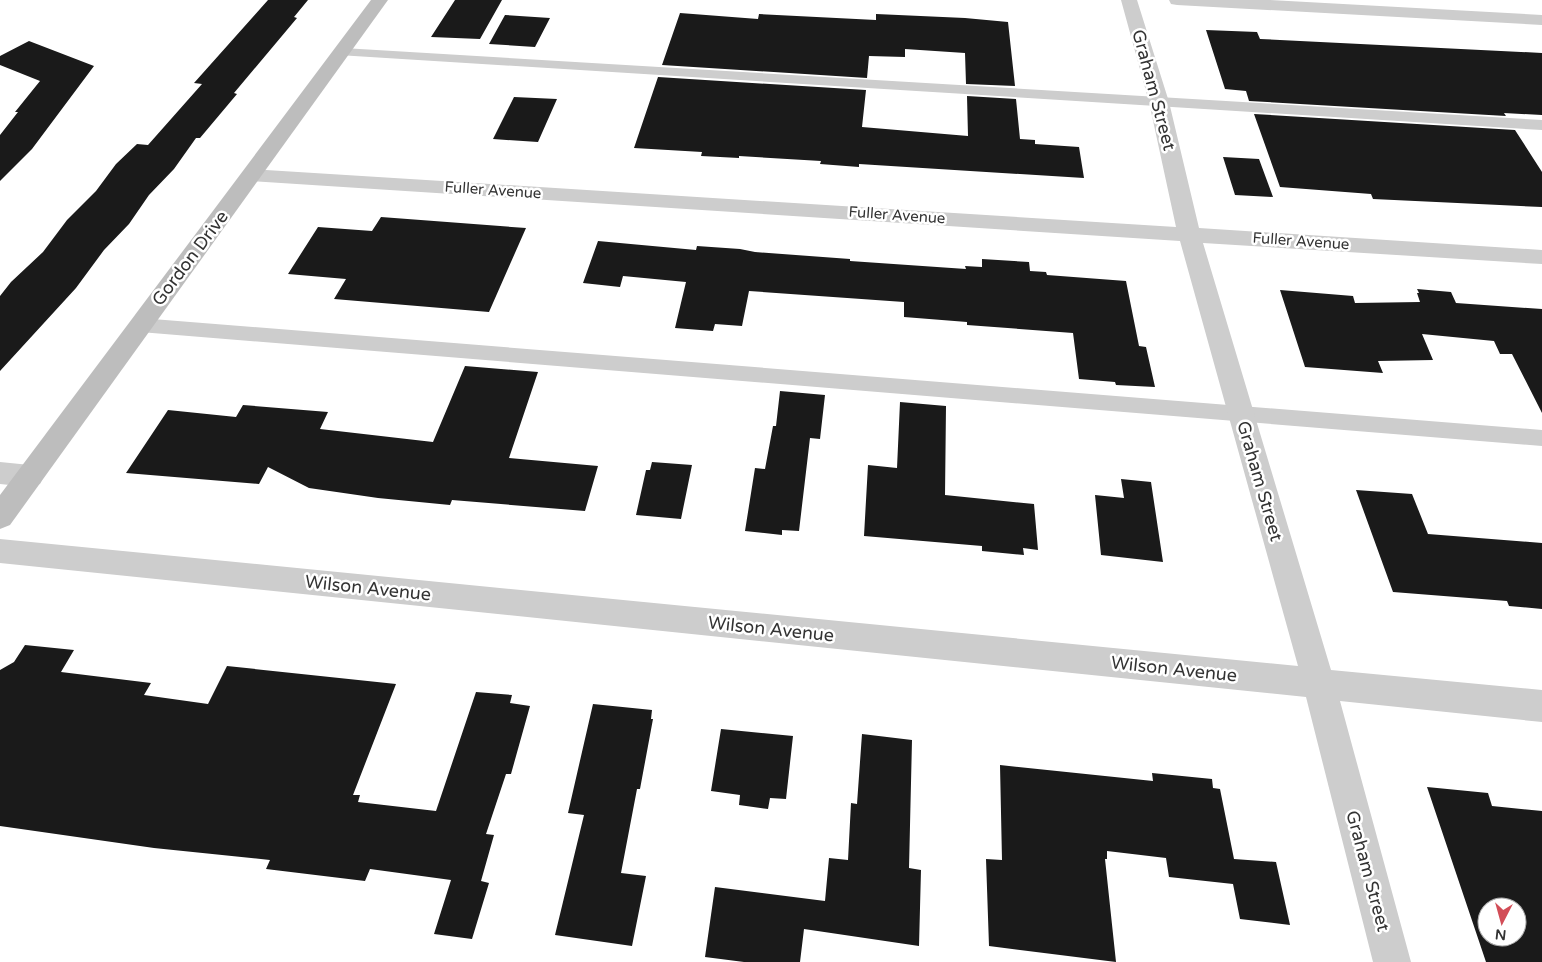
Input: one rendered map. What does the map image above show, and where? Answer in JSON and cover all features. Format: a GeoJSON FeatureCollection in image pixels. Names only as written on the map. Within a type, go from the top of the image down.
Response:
{"type":"FeatureCollection","features":[{"type":"Feature","properties":{"kind":"main road","name":"Gordon Drive"},"geometry":{"type":"LineString","coordinates":[[0,517],[380,0]]}},
{"type":"Feature","properties":{"kind":"street","name":"Graham Street"},"geometry":{"type":"LineString","coordinates":[[1129,0],[1159,102],[1189,234],[1319,684],[1392,962]]}},
{"type":"Feature","properties":{"kind":"street"},"geometry":{"type":"LineString","coordinates":[[1177,0],[1317,4],[1542,20]]}},
{"type":"Feature","properties":{"kind":"street","name":"Fuller Avenue"},"geometry":{"type":"LineString","coordinates":[[252,175],[1542,257]]}},
{"type":"Feature","properties":{"kind":"street"},"geometry":{"type":"LineString","coordinates":[[0,473],[30,476]]}},
{"type":"Feature","properties":{"kind":"street","name":"Wilson Avenue"},"geometry":{"type":"LineString","coordinates":[[0,552],[1542,706]]}},
{"type":"Feature","properties":{"kind":"lane"},"geometry":{"type":"LineString","coordinates":[[343,52],[1542,125]]}},
{"type":"Feature","properties":{"kind":"lane"},"geometry":{"type":"LineString","coordinates":[[140,325],[1542,438]]}},
{"type":"Feature","properties":{"kind":"building"},"geometry":{"type":"Polygon","coordinates":[[[268,0],[308,0],[294,17],[297,18],[234,93],[237,94],[200,138],[196,138],[174,169],[149,195],[129,224],[104,250],[76,288],[0,371],[0,296],[11,282],[43,252],[67,220],[96,191],[116,164],[137,144],[148,145],[202,84],[194,83],[268,0]]]}},
{"type":"Feature","properties":{"kind":"building"},"geometry":{"type":"Polygon","coordinates":[[[455,0],[502,0],[480,39],[431,37],[455,0]]]}},
{"type":"Feature","properties":{"kind":"building"},"geometry":{"type":"Polygon","coordinates":[[[680,13],[758,19],[759,14],[876,20],[876,14],[1008,22],[1015,86],[966,84],[965,53],[905,49],[905,57],[869,56],[867,78],[662,65],[680,13]]]}},
{"type":"Feature","properties":{"kind":"building"},"geometry":{"type":"Polygon","coordinates":[[[505,15],[550,18],[535,47],[489,44],[505,15]]]}},
{"type":"Feature","properties":{"kind":"building"},"geometry":{"type":"Polygon","coordinates":[[[1206,30],[1257,32],[1260,39],[1542,53],[1542,115],[1504,113],[1506,116],[1249,101],[1246,91],[1225,89],[1206,30]]]}},
{"type":"Feature","properties":{"kind":"building"},"geometry":{"type":"Polygon","coordinates":[[[29,41],[94,66],[32,149],[0,181],[0,135],[18,112],[15,112],[40,81],[0,65],[0,56],[29,41]]]}},
{"type":"Feature","properties":{"kind":"building"},"geometry":{"type":"Polygon","coordinates":[[[658,77],[866,90],[862,127],[968,136],[967,96],[1016,99],[1020,139],[1035,140],[1035,144],[1079,147],[1084,178],[859,164],[859,167],[820,164],[821,161],[739,156],[739,158],[701,156],[702,152],[634,148],[658,77]]]}},
{"type":"Feature","properties":{"kind":"building"},"geometry":{"type":"Polygon","coordinates":[[[514,97],[557,99],[538,142],[493,139],[514,97]]]}},
{"type":"Feature","properties":{"kind":"building"},"geometry":{"type":"Polygon","coordinates":[[[1254,114],[1515,130],[1542,172],[1542,207],[1373,199],[1371,194],[1280,187],[1254,114]]]}},
{"type":"Feature","properties":{"kind":"building"},"geometry":{"type":"Polygon","coordinates":[[[1223,157],[1259,159],[1273,197],[1235,195],[1223,157]]]}},
{"type":"Feature","properties":{"kind":"building"},"geometry":{"type":"Polygon","coordinates":[[[381,217],[526,228],[489,312],[334,299],[346,279],[288,274],[318,227],[372,231],[381,217]]]}},
{"type":"Feature","properties":{"kind":"building"},"geometry":{"type":"Polygon","coordinates":[[[598,241],[696,250],[697,246],[740,249],[755,252],[850,259],[850,261],[966,269],[965,266],[982,267],[982,259],[1029,262],[1030,271],[1046,272],[1047,275],[1126,281],[1139,346],[1146,347],[1155,387],[1116,385],[1115,382],[1079,379],[1073,333],[967,325],[967,322],[904,317],[904,302],[749,291],[742,326],[715,324],[713,331],[675,328],[686,282],[623,276],[620,287],[583,283],[598,241]]]}},
{"type":"Feature","properties":{"kind":"building"},"geometry":{"type":"Polygon","coordinates":[[[1417,289],[1451,292],[1456,303],[1542,309],[1542,413],[1512,354],[1500,354],[1494,341],[1422,334],[1433,360],[1378,361],[1383,373],[1305,367],[1280,290],[1353,296],[1355,303],[1420,302],[1417,289]]]}},
{"type":"Feature","properties":{"kind":"building"},"geometry":{"type":"Polygon","coordinates":[[[465,366],[538,372],[509,458],[598,466],[585,511],[452,500],[450,505],[378,498],[309,488],[268,467],[259,484],[126,473],[168,410],[236,417],[243,405],[328,412],[320,429],[433,442],[465,366]]]}},
{"type":"Feature","properties":{"kind":"building"},"geometry":{"type":"Polygon","coordinates":[[[780,391],[825,395],[820,439],[810,438],[799,531],[782,530],[782,535],[745,531],[755,468],[765,469],[773,426],[776,426],[780,391]]]}},
{"type":"Feature","properties":{"kind":"building"},"geometry":{"type":"Polygon","coordinates":[[[900,402],[946,406],[945,495],[1034,504],[1038,550],[1023,548],[1024,555],[982,551],[982,546],[864,536],[868,465],[897,468],[900,402]]]}},
{"type":"Feature","properties":{"kind":"building"},"geometry":{"type":"Polygon","coordinates":[[[652,462],[692,465],[681,519],[636,515],[646,470],[650,470],[652,462]]]}},
{"type":"Feature","properties":{"kind":"building"},"geometry":{"type":"Polygon","coordinates":[[[1121,479],[1151,482],[1163,562],[1101,555],[1095,495],[1124,498],[1121,479]]]}},
{"type":"Feature","properties":{"kind":"building"},"geometry":{"type":"Polygon","coordinates":[[[1356,490],[1412,494],[1428,534],[1542,543],[1542,609],[1509,606],[1507,601],[1393,592],[1356,490]]]}},
{"type":"Feature","properties":{"kind":"building"},"geometry":{"type":"Polygon","coordinates":[[[25,645],[74,650],[61,672],[151,683],[144,695],[208,704],[227,666],[396,684],[353,795],[360,795],[358,802],[436,811],[476,692],[512,695],[510,703],[530,706],[511,774],[506,774],[486,834],[494,835],[481,881],[489,883],[472,939],[434,934],[451,880],[370,869],[365,881],[266,869],[270,860],[154,848],[0,826],[0,670],[14,662],[25,645]]]}},
{"type":"Feature","properties":{"kind":"building"},"geometry":{"type":"Polygon","coordinates":[[[593,704],[652,710],[651,719],[653,719],[640,789],[637,789],[621,873],[646,876],[632,946],[555,935],[584,815],[568,813],[593,704]]]}},
{"type":"Feature","properties":{"kind":"building"},"geometry":{"type":"Polygon","coordinates":[[[721,729],[793,736],[786,799],[770,798],[768,809],[739,805],[740,795],[711,791],[721,729]]]}},
{"type":"Feature","properties":{"kind":"building"},"geometry":{"type":"Polygon","coordinates":[[[862,734],[912,740],[909,868],[921,870],[919,946],[804,929],[800,962],[744,962],[705,957],[715,887],[825,901],[829,858],[848,860],[851,803],[857,804],[862,734]]]}},
{"type":"Feature","properties":{"kind":"building"},"geometry":{"type":"Polygon","coordinates":[[[1000,765],[1153,781],[1152,773],[1212,779],[1213,788],[1220,789],[1234,859],[1276,862],[1290,925],[1240,919],[1233,884],[1169,877],[1166,858],[1107,851],[1107,859],[1105,859],[1116,962],[989,946],[986,859],[1002,860],[1000,765]]]}},
{"type":"Feature","properties":{"kind":"building"},"geometry":{"type":"Polygon","coordinates":[[[1427,787],[1488,793],[1492,806],[1542,811],[1542,962],[1486,962],[1481,947],[1527,947],[1527,897],[1477,897],[1477,935],[1427,787]]]}}]}
